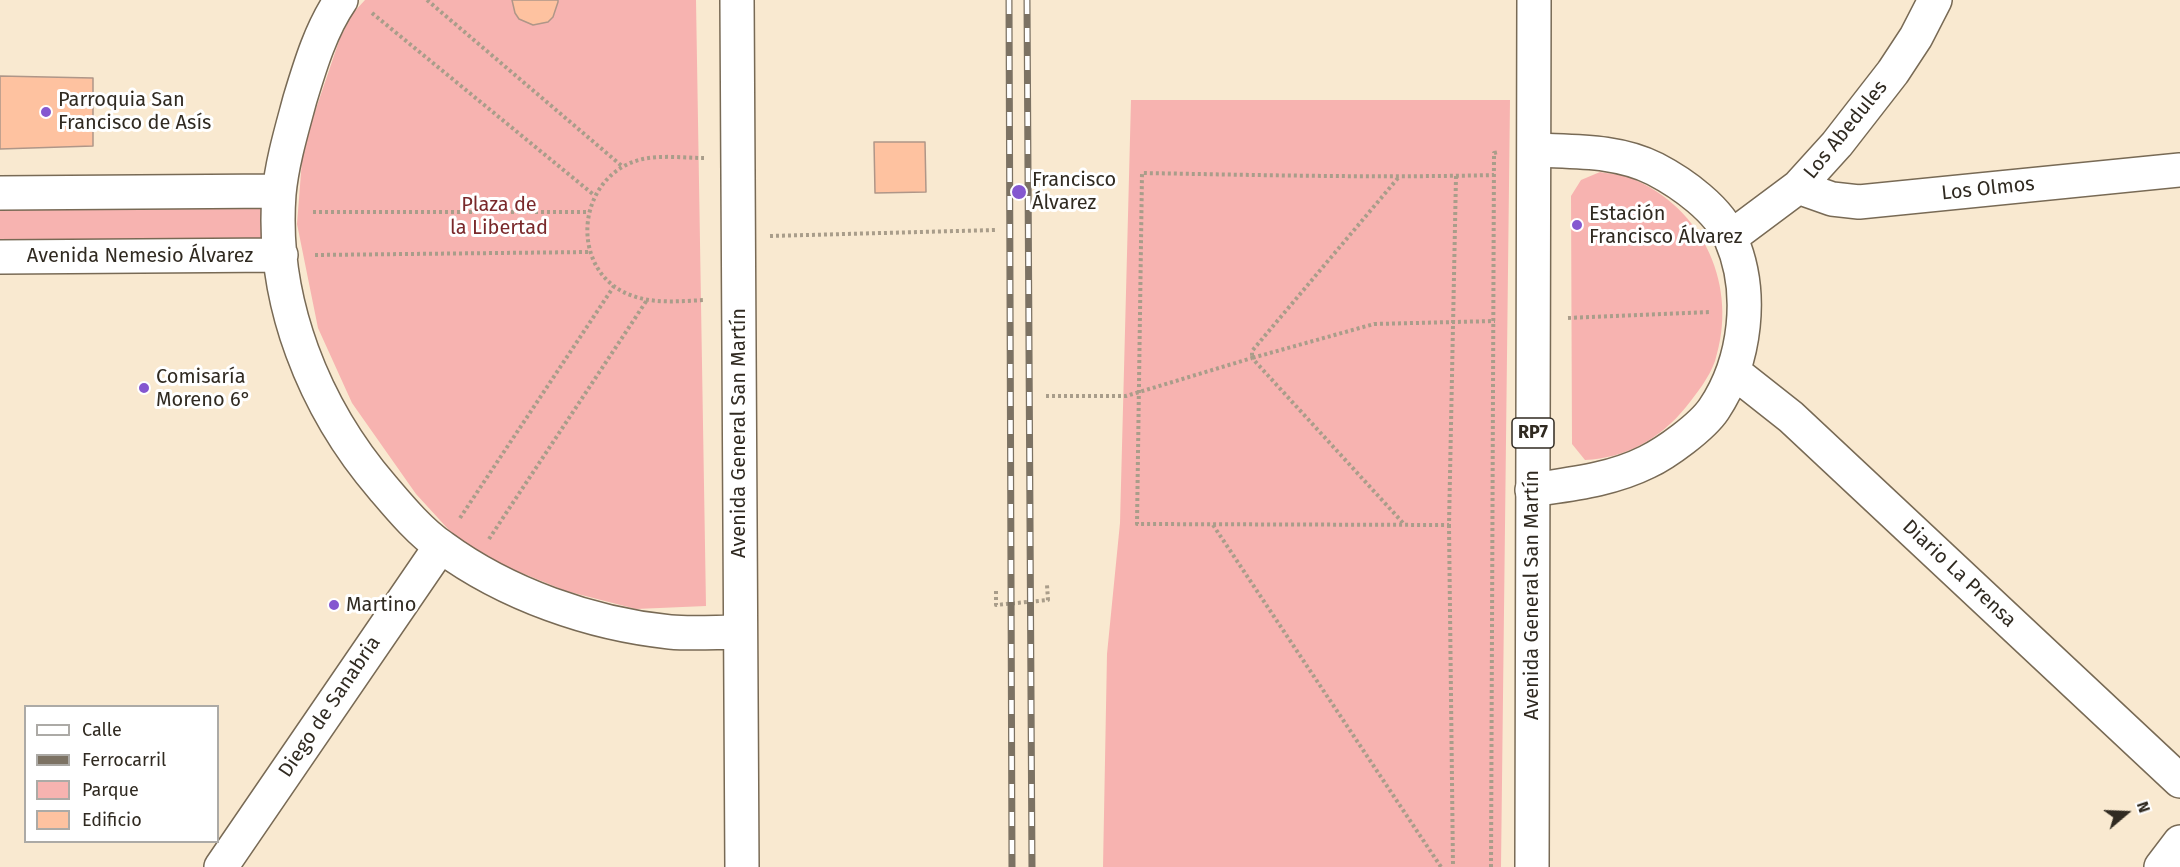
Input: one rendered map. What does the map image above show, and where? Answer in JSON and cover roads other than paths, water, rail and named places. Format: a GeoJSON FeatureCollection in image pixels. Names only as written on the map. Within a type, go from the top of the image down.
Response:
{"type":"FeatureCollection","features":[{"type":"Feature","properties":{"kind":"street","name":"Avenida General San Martín"},"geometry":{"type":"LineString","coordinates":[[737,0],[736,237],[742,867]]}},
{"type":"Feature","properties":{"kind":"street","name":"Avenida General San Martín"},"geometry":{"type":"LineString","coordinates":[[1533,867],[1534,0]]}},
{"type":"Feature","properties":{"kind":"street","name":"Los Abedules"},"geometry":{"type":"LineString","coordinates":[[1731,237],[1798,187],[1837,144],[1893,72],[1916,37],[1935,0]]}},
{"type":"Feature","properties":{"kind":"street"},"geometry":{"type":"LineString","coordinates":[[353,4],[310,67],[291,132],[279,202],[281,255],[296,334],[333,422],[359,461],[440,547],[494,579],[553,604],[607,622],[671,632],[740,632]]}},
{"type":"Feature","properties":{"kind":"street"},"geometry":{"type":"LineString","coordinates":[[1532,490],[1594,481],[1647,462],[1681,440],[1713,411],[1734,372],[1745,310],[1741,269],[1731,237],[1709,208],[1687,188],[1654,168],[1608,153],[1535,150]]}},
{"type":"Feature","properties":{"kind":"street","name":"Los Olmos"},"geometry":{"type":"LineString","coordinates":[[1798,187],[1832,199],[1859,202],[2180,170]]}},
{"type":"Feature","properties":{"kind":"street"},"geometry":{"type":"LineString","coordinates":[[0,193],[279,202]]}},
{"type":"Feature","properties":{"kind":"street","name":"Avenida Nemesio Álvarez"},"geometry":{"type":"LineString","coordinates":[[0,257],[281,255]]}},
{"type":"Feature","properties":{"kind":"street","name":"Diario La Prensa"},"geometry":{"type":"LineString","coordinates":[[1734,372],[1791,417],[2180,781]]}},
{"type":"Feature","properties":{"kind":"street","name":"Diego de Sanabria"},"geometry":{"type":"LineString","coordinates":[[221,867],[440,547]]}},
{"type":"Feature","properties":{"kind":"street"},"geometry":{"type":"LineString","coordinates":[[2161,867],[2180,842]]}},
{"type":"Feature","properties":{"kind":"railway"},"geometry":{"type":"LineString","coordinates":[[1009,0],[1012,867]]}},
{"type":"Feature","properties":{"kind":"railway"},"geometry":{"type":"LineString","coordinates":[[1027,0],[1032,867]]}},
{"type":"Feature","properties":{"kind":"place","name":"Parroquia San Francisco de Asís"},"geometry":{"type":"Point","coordinates":[46,112]}},
{"type":"Feature","properties":{"kind":"place","name":"Francisco Álvarez"},"geometry":{"type":"Point","coordinates":[1019,192]}},
{"type":"Feature","properties":{"kind":"place","name":"Estación Francisco Álvarez"},"geometry":{"type":"Point","coordinates":[1577,225]}},
{"type":"Feature","properties":{"kind":"place","name":"Comisaría Moreno 6°"},"geometry":{"type":"Point","coordinates":[144,388]}},
{"type":"Feature","properties":{"kind":"place","name":"Martino"},"geometry":{"type":"Point","coordinates":[334,605]}},
{"type":"Feature","properties":{"kind":"park label","name":"Plaza de la Libertad"},"geometry":{"type":"Point","coordinates":[499,216]}}]}
